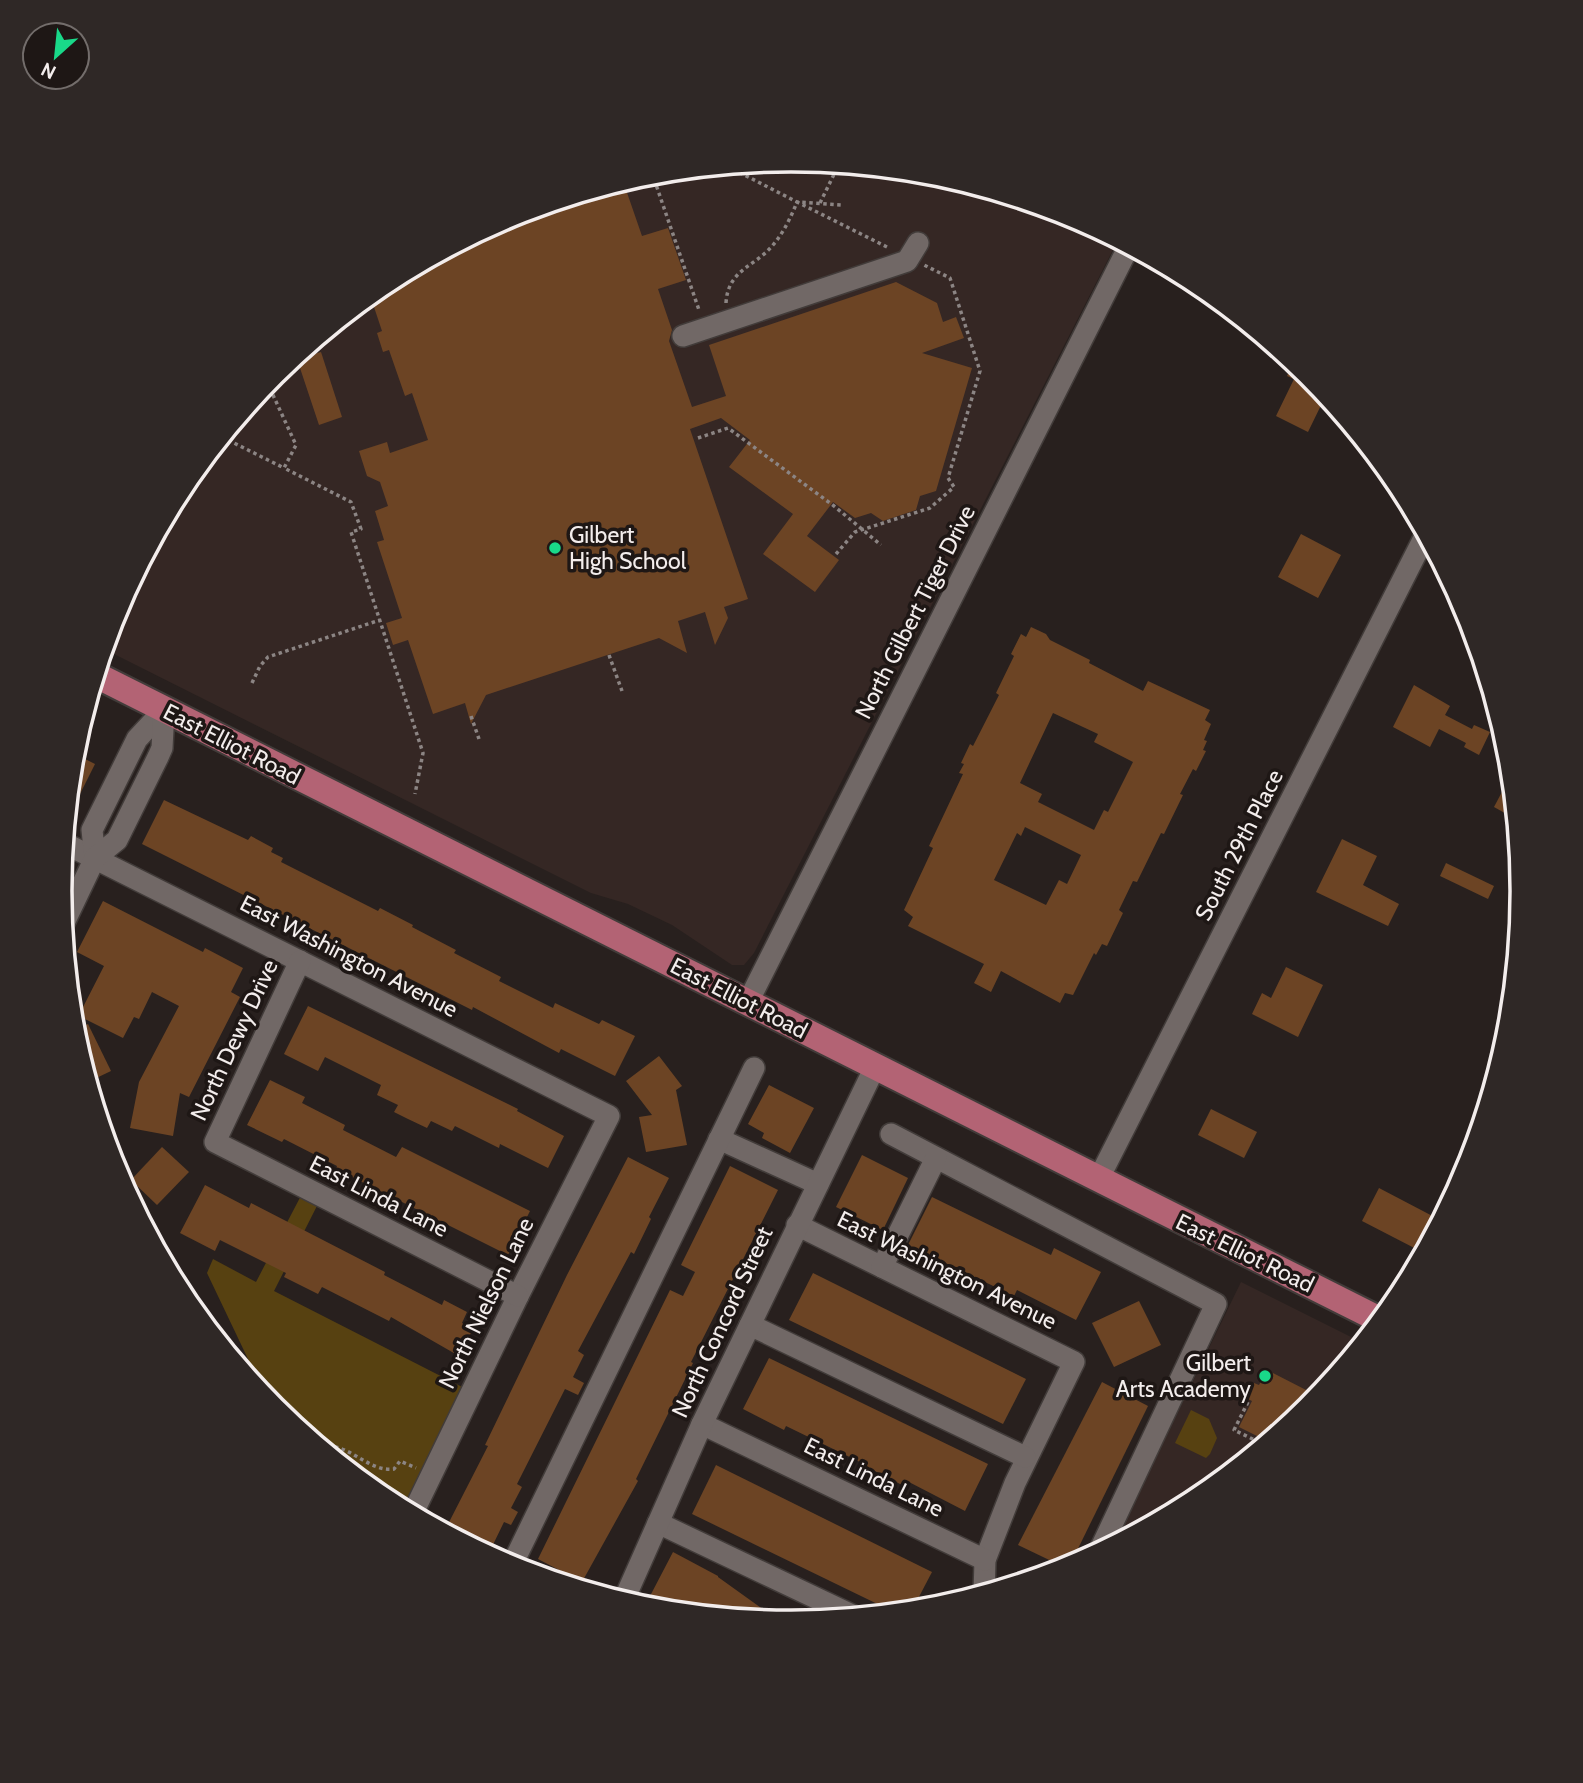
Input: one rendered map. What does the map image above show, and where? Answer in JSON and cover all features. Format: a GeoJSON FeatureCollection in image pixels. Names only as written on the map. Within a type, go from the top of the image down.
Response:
{"type":"FeatureCollection","features":[{"type":"Feature","properties":{"kind":"main road","name":"East Elliot Road"},"geometry":{"type":"LineString","coordinates":[[104,679],[1372,1316]]}},
{"type":"Feature","properties":{"kind":"street"},"geometry":{"type":"LineString","coordinates":[[682,335],[907,261],[913,251]]}},
{"type":"Feature","properties":{"kind":"street","name":"North Gilbert Tiger Drive"},"geometry":{"type":"LineString","coordinates":[[748,1002],[1125,254]]}},
{"type":"Feature","properties":{"kind":"street","name":"South 29th Place"},"geometry":{"type":"LineString","coordinates":[[1098,1180],[1421,544]]}},
{"type":"Feature","properties":{"kind":"street"},"geometry":{"type":"LineString","coordinates":[[72,905],[94,858],[92,830],[137,739],[164,709]]}},
{"type":"Feature","properties":{"kind":"street","name":"East Washington Avenue"},"geometry":{"type":"LineString","coordinates":[[73,847],[609,1116]]}},
{"type":"Feature","properties":{"kind":"street","name":"North Dewy Drive"},"geometry":{"type":"LineString","coordinates":[[215,1142],[300,961]]}},
{"type":"Feature","properties":{"kind":"street","name":"North Concord Street"},"geometry":{"type":"LineString","coordinates":[[627,1592],[702,1424],[875,1067]]}},
{"type":"Feature","properties":{"kind":"street"},"geometry":{"type":"LineString","coordinates":[[515,1556],[754,1068]]}},
{"type":"Feature","properties":{"kind":"street","name":"North Nielson Lane"},"geometry":{"type":"LineString","coordinates":[[417,1505],[609,1116]]}},
{"type":"Feature","properties":{"kind":"street"},"geometry":{"type":"LineString","coordinates":[[891,1135],[1216,1304],[1117,1533]]}},
{"type":"Feature","properties":{"kind":"street"},"geometry":{"type":"LineString","coordinates":[[719,1139],[818,1184]]}},
{"type":"Feature","properties":{"kind":"street","name":"East Linda Lane"},"geometry":{"type":"LineString","coordinates":[[215,1142],[518,1296]]}},
{"type":"Feature","properties":{"kind":"street"},"geometry":{"type":"LineString","coordinates":[[882,1267],[936,1158]]}},
{"type":"Feature","properties":{"kind":"street","name":"East Washington Avenue"},"geometry":{"type":"LineString","coordinates":[[797,1225],[1074,1362],[1025,1457]]}},
{"type":"Feature","properties":{"kind":"street"},"geometry":{"type":"LineString","coordinates":[[750,1325],[1025,1457],[985,1560],[984,1585]]}},
{"type":"Feature","properties":{"kind":"street","name":"East Linda Lane"},"geometry":{"type":"LineString","coordinates":[[702,1424],[985,1560]]}},
{"type":"Feature","properties":{"kind":"street"},"geometry":{"type":"LineString","coordinates":[[658,1523],[840,1610]]}},
{"type":"Feature","properties":{"kind":"path"},"geometry":{"type":"LineString","coordinates":[[741,173],[797,202],[913,251],[950,278],[980,371],[948,478],[954,487],[930,508],[855,532],[835,554]]}},
{"type":"Feature","properties":{"kind":"path"},"geometry":{"type":"LineString","coordinates":[[820,203],[835,173]]}},
{"type":"Feature","properties":{"kind":"path"},"geometry":{"type":"LineString","coordinates":[[657,185],[716,325]]}},
{"type":"Feature","properties":{"kind":"path"},"geometry":{"type":"LineString","coordinates":[[797,202],[841,205]]}},
{"type":"Feature","properties":{"kind":"path"},"geometry":{"type":"LineString","coordinates":[[716,325],[731,281],[771,248],[787,225],[797,202]]}},
{"type":"Feature","properties":{"kind":"path"},"geometry":{"type":"LineString","coordinates":[[272,394],[296,445],[284,468]]}},
{"type":"Feature","properties":{"kind":"path"},"geometry":{"type":"LineString","coordinates":[[698,438],[728,428],[834,506],[881,545]]}},
{"type":"Feature","properties":{"kind":"path"},"geometry":{"type":"LineString","coordinates":[[230,441],[351,502],[361,528],[351,532],[423,753],[415,794]]}},
{"type":"Feature","properties":{"kind":"path"},"geometry":{"type":"LineString","coordinates":[[251,683],[268,657],[380,620]]}},
{"type":"Feature","properties":{"kind":"path"},"geometry":{"type":"LineString","coordinates":[[609,655],[622,691]]}},
{"type":"Feature","properties":{"kind":"path"},"geometry":{"type":"LineString","coordinates":[[471,716],[479,739]]}},
{"type":"Feature","properties":{"kind":"path"},"geometry":{"type":"LineString","coordinates":[[1248,1402],[1234,1430],[1256,1441]]}},
{"type":"Feature","properties":{"kind":"path"},"geometry":{"type":"LineString","coordinates":[[334,1447],[385,1471],[394,1469],[400,1461],[431,1476]]}},
{"type":"Feature","properties":{"kind":"shaded area","name":"Gilbert High School"},"geometry":{"type":"Polygon","coordinates":[[[744,173],[839,173],[885,178],[978,196],[1023,210],[1114,248],[754,953],[744,965],[732,965],[672,925],[628,904],[591,893],[113,653],[146,573],[168,532],[220,453],[250,417],[317,350],[353,320],[392,293],[473,246],[560,210],[605,196],[698,178],[744,173]]]}},
{"type":"Feature","properties":{"kind":"shaded area"},"geometry":{"type":"Polygon","coordinates":[[[305,1188],[322,1196],[274,1291],[472,1392],[417,1505],[353,1463],[317,1433],[253,1369],[207,1273],[213,1259],[256,1282],[305,1188]]]}},
{"type":"Feature","properties":{"kind":"shaded area","name":"Gilbert Arts Academy"},"geometry":{"type":"Polygon","coordinates":[[[1241,1282],[1355,1339],[1300,1400],[1230,1463],[1151,1515],[1120,1531],[1241,1282]]]}},
{"type":"Feature","properties":{"kind":"shaded area"},"geometry":{"type":"Polygon","coordinates":[[[1191,1410],[1209,1419],[1217,1438],[1206,1458],[1175,1443],[1191,1410]]]}},
{"type":"Feature","properties":{"kind":"building"},"geometry":{"type":"Polygon","coordinates":[[[627,191],[642,236],[668,228],[686,280],[658,289],[672,330],[669,341],[692,407],[726,396],[709,345],[896,282],[937,303],[943,322],[956,317],[964,338],[922,353],[972,368],[936,491],[920,496],[916,510],[883,521],[871,513],[855,518],[833,502],[807,536],[839,560],[815,592],[763,554],[793,514],[729,467],[750,440],[721,418],[690,429],[748,599],[724,607],[728,618],[715,645],[705,612],[678,621],[687,653],[659,638],[486,695],[471,724],[465,703],[433,714],[408,640],[393,645],[386,623],[402,618],[377,542],[384,540],[375,511],[388,506],[380,482],[367,476],[359,451],[387,442],[390,453],[428,440],[412,393],[405,396],[389,350],[383,352],[377,333],[382,331],[374,306],[432,268],[516,227],[560,210],[627,191]]]}},
{"type":"Feature","properties":{"kind":"building"},"geometry":{"type":"Polygon","coordinates":[[[321,352],[342,417],[319,425],[300,367],[312,355],[321,352]]]}},
{"type":"Feature","properties":{"kind":"building"},"geometry":{"type":"Polygon","coordinates":[[[1289,372],[1321,405],[1308,432],[1276,416],[1294,379],[1287,376],[1289,372]]]}},
{"type":"Feature","properties":{"kind":"building"},"geometry":{"type":"Polygon","coordinates":[[[1301,534],[1341,555],[1318,598],[1278,577],[1301,534]]]}},
{"type":"Feature","properties":{"kind":"building"},"geometry":{"type":"Polygon","coordinates":[[[1031,627],[1090,660],[1089,663],[1143,691],[1148,681],[1210,710],[1205,720],[1211,724],[1204,740],[1207,741],[1203,750],[1206,751],[1180,794],[1183,795],[1164,834],[1161,833],[1137,882],[1133,881],[1119,910],[1123,913],[1107,946],[1102,944],[1096,955],[1094,953],[1073,995],[1065,993],[1060,1003],[1001,971],[991,992],[974,983],[984,964],[908,926],[913,917],[904,910],[933,848],[929,846],[963,774],[959,773],[964,764],[961,763],[970,744],[973,746],[999,695],[996,693],[1014,656],[1011,654],[1021,634],[1026,637],[1031,627]],[[1053,713],[1020,783],[1042,794],[1038,802],[1094,830],[1104,810],[1108,812],[1133,762],[1094,742],[1098,734],[1053,713]],[[1025,827],[1021,836],[1017,833],[994,880],[1046,905],[1059,880],[1067,884],[1081,855],[1025,827]]]}},
{"type":"Feature","properties":{"kind":"building"},"geometry":{"type":"Polygon","coordinates":[[[1414,685],[1450,706],[1445,715],[1472,729],[1474,725],[1490,732],[1479,755],[1464,747],[1466,743],[1439,729],[1430,747],[1393,727],[1414,685]]]}},
{"type":"Feature","properties":{"kind":"building"},"geometry":{"type":"Polygon","coordinates":[[[85,759],[95,764],[78,798],[85,759]]]}},
{"type":"Feature","properties":{"kind":"building"},"geometry":{"type":"Polygon","coordinates":[[[1503,789],[1507,814],[1494,807],[1503,789]]]}},
{"type":"Feature","properties":{"kind":"building"},"geometry":{"type":"Polygon","coordinates":[[[164,800],[248,840],[251,836],[273,848],[271,852],[283,858],[281,862],[378,911],[380,908],[413,925],[412,927],[456,950],[454,953],[501,977],[499,981],[553,1008],[555,1003],[599,1024],[602,1020],[635,1036],[615,1076],[561,1049],[559,1053],[473,1007],[472,1010],[142,844],[164,800]]]}},
{"type":"Feature","properties":{"kind":"building"},"geometry":{"type":"Polygon","coordinates":[[[1342,839],[1377,856],[1363,885],[1399,904],[1388,926],[1316,892],[1342,839]]]}},
{"type":"Feature","properties":{"kind":"building"},"geometry":{"type":"Polygon","coordinates":[[[1446,863],[1494,886],[1488,899],[1440,876],[1446,863]]]}},
{"type":"Feature","properties":{"kind":"building"},"geometry":{"type":"Polygon","coordinates":[[[103,901],[203,952],[205,948],[243,968],[231,992],[240,997],[189,1097],[180,1093],[173,1136],[130,1128],[139,1082],[179,1006],[152,992],[139,1019],[134,1017],[123,1038],[84,1018],[82,1009],[104,966],[77,952],[103,901]]]}},
{"type":"Feature","properties":{"kind":"building"},"geometry":{"type":"Polygon","coordinates":[[[1286,967],[1323,985],[1298,1037],[1252,1014],[1262,993],[1271,998],[1286,967]]]}},
{"type":"Feature","properties":{"kind":"building"},"geometry":{"type":"Polygon","coordinates":[[[308,1006],[518,1109],[517,1111],[564,1136],[548,1168],[500,1144],[499,1148],[455,1126],[452,1131],[431,1121],[427,1128],[408,1119],[394,1112],[398,1105],[377,1095],[381,1085],[325,1057],[318,1071],[284,1054],[308,1006]]]}},
{"type":"Feature","properties":{"kind":"building"},"geometry":{"type":"Polygon","coordinates":[[[88,1024],[111,1071],[96,1078],[86,1032],[85,1025],[88,1024]]]}},
{"type":"Feature","properties":{"kind":"building"},"geometry":{"type":"Polygon","coordinates":[[[659,1056],[682,1086],[676,1090],[687,1145],[646,1152],[639,1117],[652,1115],[626,1081],[659,1056]]]}},
{"type":"Feature","properties":{"kind":"building"},"geometry":{"type":"Polygon","coordinates":[[[270,1080],[305,1097],[302,1103],[345,1125],[343,1130],[396,1157],[402,1147],[530,1211],[508,1255],[336,1169],[337,1166],[284,1139],[282,1142],[247,1125],[270,1080]]]}},
{"type":"Feature","properties":{"kind":"building"},"geometry":{"type":"Polygon","coordinates":[[[769,1085],[814,1108],[790,1153],[762,1138],[764,1133],[748,1124],[769,1085]]]}},
{"type":"Feature","properties":{"kind":"building"},"geometry":{"type":"Polygon","coordinates":[[[1211,1109],[1257,1132],[1244,1158],[1198,1135],[1211,1109]]]}},
{"type":"Feature","properties":{"kind":"building"},"geometry":{"type":"Polygon","coordinates":[[[162,1147],[189,1172],[157,1205],[132,1179],[162,1147]]]}},
{"type":"Feature","properties":{"kind":"building"},"geometry":{"type":"Polygon","coordinates":[[[862,1155],[908,1178],[883,1230],[836,1207],[862,1155]]]}},
{"type":"Feature","properties":{"kind":"building"},"geometry":{"type":"Polygon","coordinates":[[[628,1157],[669,1178],[634,1254],[631,1252],[578,1351],[584,1355],[573,1377],[584,1383],[578,1395],[565,1389],[517,1484],[522,1487],[511,1508],[518,1512],[511,1525],[504,1522],[493,1546],[448,1524],[488,1446],[485,1445],[567,1275],[628,1157]]]}},
{"type":"Feature","properties":{"kind":"building"},"geometry":{"type":"Polygon","coordinates":[[[730,1166],[778,1190],[691,1362],[693,1363],[636,1479],[638,1481],[583,1580],[572,1577],[538,1559],[670,1290],[683,1296],[695,1272],[681,1265],[730,1166]]]}},
{"type":"Feature","properties":{"kind":"building"},"geometry":{"type":"Polygon","coordinates":[[[205,1185],[249,1208],[251,1203],[385,1272],[384,1275],[442,1305],[444,1300],[467,1312],[462,1323],[473,1329],[459,1356],[391,1317],[389,1321],[322,1287],[318,1294],[284,1277],[286,1273],[220,1240],[215,1251],[180,1233],[205,1185]]]}},
{"type":"Feature","properties":{"kind":"building"},"geometry":{"type":"Polygon","coordinates":[[[1379,1188],[1433,1217],[1416,1249],[1362,1221],[1379,1188]]]}},
{"type":"Feature","properties":{"kind":"building"},"geometry":{"type":"Polygon","coordinates":[[[932,1197],[1051,1255],[1054,1248],[1101,1272],[1076,1320],[1017,1290],[1014,1296],[908,1245],[932,1197]]]}},
{"type":"Feature","properties":{"kind":"building"},"geometry":{"type":"Polygon","coordinates":[[[813,1273],[1026,1379],[1003,1424],[789,1320],[813,1273]]]}},
{"type":"Feature","properties":{"kind":"building"},"geometry":{"type":"Polygon","coordinates":[[[1139,1301],[1161,1345],[1114,1367],[1092,1323],[1139,1301]]]}},
{"type":"Feature","properties":{"kind":"building"},"geometry":{"type":"Polygon","coordinates":[[[769,1358],[988,1464],[965,1511],[907,1481],[904,1486],[786,1426],[784,1430],[743,1409],[769,1358]]]}},
{"type":"Feature","properties":{"kind":"building"},"geometry":{"type":"Polygon","coordinates":[[[1267,1370],[1309,1391],[1260,1438],[1239,1427],[1252,1401],[1246,1398],[1254,1383],[1259,1385],[1267,1370]]]}},
{"type":"Feature","properties":{"kind":"building"},"geometry":{"type":"Polygon","coordinates":[[[1102,1382],[1148,1406],[1076,1552],[1053,1562],[1018,1545],[1102,1382]]]}},
{"type":"Feature","properties":{"kind":"building"},"geometry":{"type":"Polygon","coordinates":[[[716,1465],[932,1572],[918,1599],[881,1605],[692,1514],[716,1465]]]}},
{"type":"Feature","properties":{"kind":"building"},"geometry":{"type":"Polygon","coordinates":[[[673,1552],[718,1576],[765,1610],[698,1605],[650,1597],[673,1552]]]}},
{"type":"Feature","properties":{"kind":"place","name":"Gilbert High School"},"geometry":{"type":"Point","coordinates":[555,548]}},
{"type":"Feature","properties":{"kind":"place","name":"Gilbert Arts Academy"},"geometry":{"type":"Point","coordinates":[1265,1376]}}]}
